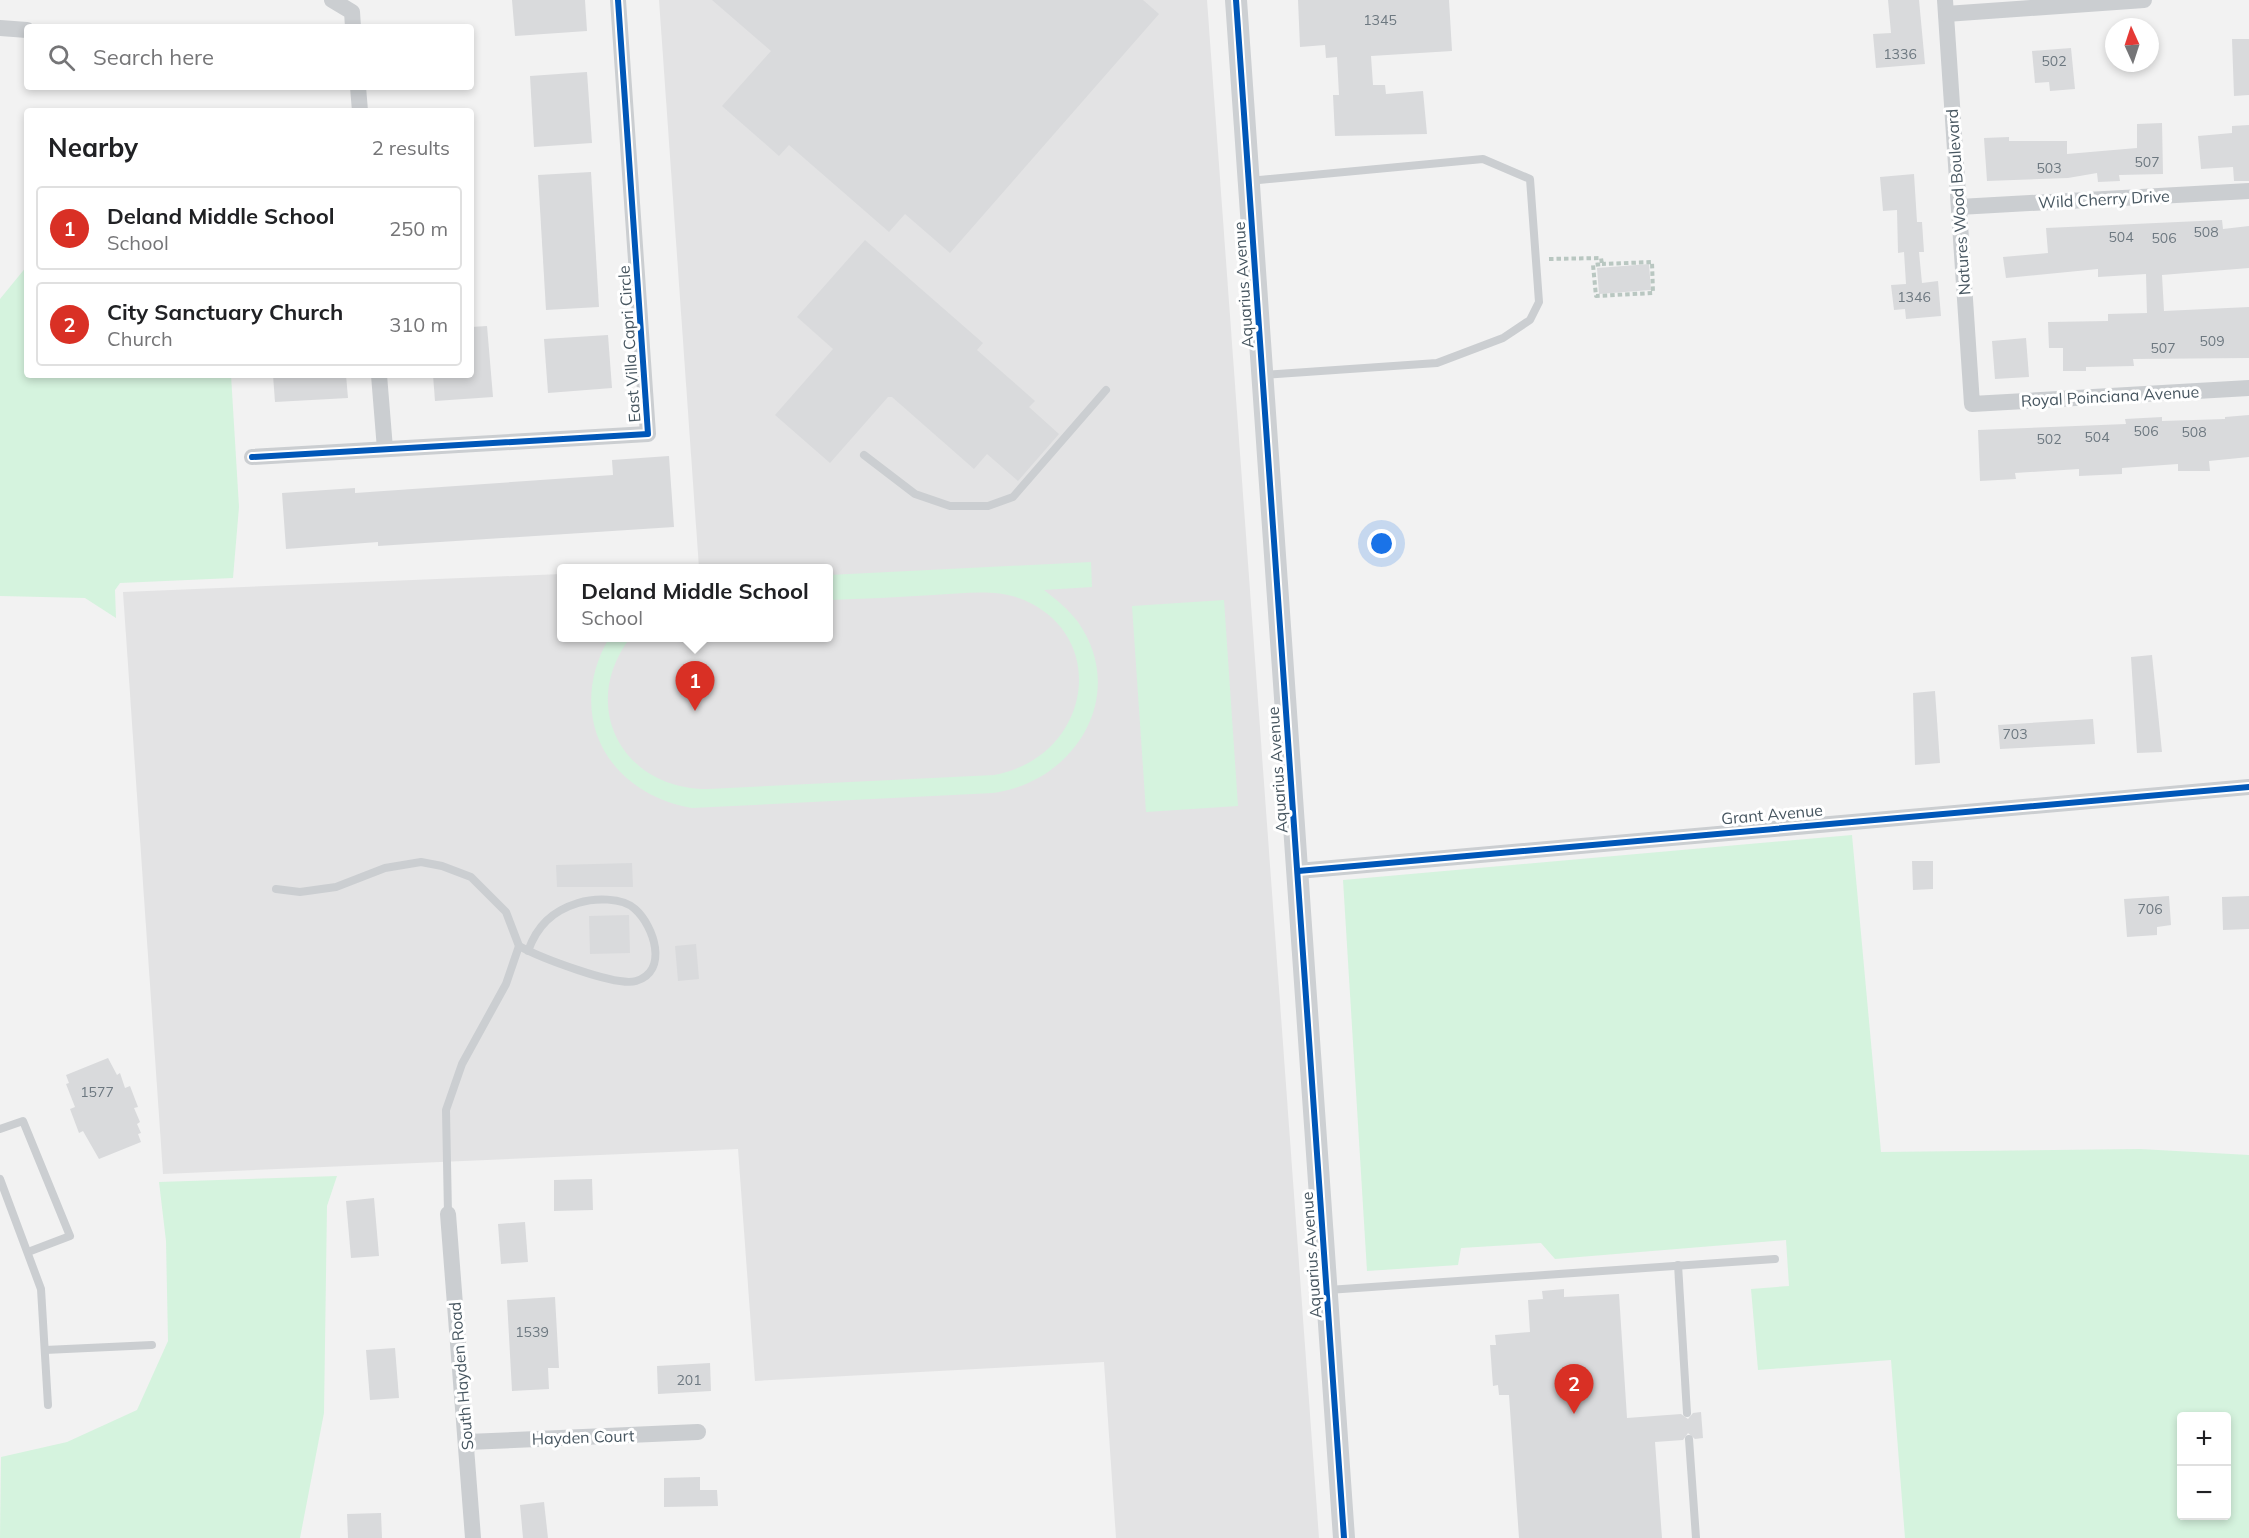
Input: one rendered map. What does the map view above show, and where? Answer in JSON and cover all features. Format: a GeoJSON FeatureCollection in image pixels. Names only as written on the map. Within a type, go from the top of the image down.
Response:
{"type":"FeatureCollection","features":[{"type":"Feature","properties":{"kind":"street"},"geometry":{"type":"LineString","coordinates":[[332,0],[352,12],[353,24]]}},
{"type":"Feature","properties":{"kind":"street","name":"East Villa Capri Circle"},"geometry":{"type":"LineString","coordinates":[[252,457],[648,434],[618,0]]}},
{"type":"Feature","properties":{"kind":"street","name":"Aquarius Avenue"},"geometry":{"type":"LineString","coordinates":[[1236,0],[1344,1538]]}},
{"type":"Feature","properties":{"kind":"street"},"geometry":{"type":"LineString","coordinates":[[1945,7],[2144,0]]}},
{"type":"Feature","properties":{"kind":"street","name":"Natures Wood Boulevard"},"geometry":{"type":"LineString","coordinates":[[1945,7],[1972,404]]}},
{"type":"Feature","properties":{"kind":"street"},"geometry":{"type":"LineString","coordinates":[[0,28],[24,30]]}},
{"type":"Feature","properties":{"kind":"street"},"geometry":{"type":"LineString","coordinates":[[358,90],[360,108]]}},
{"type":"Feature","properties":{"kind":"street","name":"Wild Cherry Drive"},"geometry":{"type":"LineString","coordinates":[[1959,207],[2249,191]]}},
{"type":"Feature","properties":{"kind":"street"},"geometry":{"type":"LineString","coordinates":[[379,378],[385,449]]}},
{"type":"Feature","properties":{"kind":"street","name":"Royal Poinciana Avenue"},"geometry":{"type":"LineString","coordinates":[[1972,404],[2249,388]]}},
{"type":"Feature","properties":{"kind":"street","name":"Grant Avenue"},"geometry":{"type":"LineString","coordinates":[[1298,871],[2249,787]]}},
{"type":"Feature","properties":{"kind":"street","name":"South Hayden Road"},"geometry":{"type":"LineString","coordinates":[[448,1214],[473,1538]]}},
{"type":"Feature","properties":{"kind":"street","name":"Hayden Court"},"geometry":{"type":"LineString","coordinates":[[467,1442],[698,1432]]}},
{"type":"Feature","properties":{"kind":"lane"},"geometry":{"type":"LineString","coordinates":[[1249,181],[1483,159],[1530,179],[1537,260],[1539,302],[1530,320],[1503,338],[1437,363],[1263,375]]}},
{"type":"Feature","properties":{"kind":"lane"},"geometry":{"type":"LineString","coordinates":[[864,455],[915,494],[950,506],[988,506],[1013,497],[1106,390]]}},
{"type":"Feature","properties":{"kind":"lane"},"geometry":{"type":"LineString","coordinates":[[276,889],[300,892],[336,887],[385,868],[421,862],[442,866],[471,877],[506,912],[519,946],[506,984],[462,1064],[446,1110],[448,1214]]}},
{"type":"Feature","properties":{"kind":"lane"},"geometry":{"type":"LineString","coordinates":[[519,946],[528,951],[606,980],[627,982],[645,977],[653,967],[656,958],[652,937],[644,920],[634,908],[618,901],[585,901],[564,907],[535,932],[528,951]]}},
{"type":"Feature","properties":{"kind":"lane"},"geometry":{"type":"LineString","coordinates":[[0,1129],[23,1120],[70,1236],[28,1252]]}},
{"type":"Feature","properties":{"kind":"lane"},"geometry":{"type":"LineString","coordinates":[[0,1179],[41,1288],[48,1405]]}},
{"type":"Feature","properties":{"kind":"lane"},"geometry":{"type":"LineString","coordinates":[[1327,1290],[1775,1258]]}},
{"type":"Feature","properties":{"kind":"lane"},"geometry":{"type":"LineString","coordinates":[[1678,1265],[1687,1413]]}},
{"type":"Feature","properties":{"kind":"lane"},"geometry":{"type":"LineString","coordinates":[[45,1350],[152,1345]]}},
{"type":"Feature","properties":{"kind":"lane"},"geometry":{"type":"LineString","coordinates":[[1689,1439],[1696,1538]]}},
{"type":"Feature","properties":{"kind":"path"},"geometry":{"type":"LineString","coordinates":[[1537,260],[1601,258],[1602,264]]}},
{"type":"Feature","properties":{"kind":"path"},"geometry":{"type":"LineString","coordinates":[[1652,262],[1653,293],[1596,296],[1593,265],[1602,264],[1652,262]]}},
{"type":"Feature","properties":{"kind":"shaded area"},"geometry":{"type":"Polygon","coordinates":[[[659,0],[1207,0],[1319,1538],[1116,1538],[1104,1362],[755,1381],[738,1149],[163,1174],[123,592],[557,574],[557,642],[833,642],[833,564],[699,564],[659,0]]]}},
{"type":"Feature","properties":{"kind":"green space"},"geometry":{"type":"Polygon","coordinates":[[[24,270],[24,378],[231,378],[239,507],[233,578],[120,583],[115,590],[116,618],[85,598],[0,596],[0,299],[24,270]]]}},
{"type":"Feature","properties":{"kind":"green space"},"geometry":{"type":"Polygon","coordinates":[[[1091,562],[1092,587],[1044,590],[1078,622],[1092,650],[1098,678],[1095,705],[1085,731],[1069,753],[1048,772],[1022,785],[993,793],[692,808],[662,800],[637,786],[616,768],[602,746],[593,721],[591,695],[596,667],[607,642],[628,642],[615,664],[608,690],[609,716],[618,739],[632,760],[653,775],[678,786],[708,789],[994,775],[1026,764],[1051,746],[1068,722],[1078,695],[1078,668],[1070,641],[1052,618],[1024,600],[990,593],[833,600],[833,575],[1091,562]]]}},
{"type":"Feature","properties":{"kind":"green space"},"geometry":{"type":"Polygon","coordinates":[[[1224,600],[1238,806],[1146,812],[1132,606],[1224,600]]]}},
{"type":"Feature","properties":{"kind":"green space"},"geometry":{"type":"Polygon","coordinates":[[[1852,835],[1881,1152],[2140,1149],[2249,1155],[2249,1538],[1905,1538],[1891,1360],[1758,1370],[1751,1289],[1789,1286],[1786,1240],[1555,1259],[1541,1243],[1461,1248],[1458,1265],[1367,1271],[1343,880],[1852,835]]]}},
{"type":"Feature","properties":{"kind":"green space"},"geometry":{"type":"Polygon","coordinates":[[[337,1176],[327,1206],[324,1413],[300,1538],[0,1538],[1,1457],[67,1442],[137,1410],[168,1341],[166,1241],[159,1182],[337,1176]]]}},
{"type":"Feature","properties":{"kind":"building"},"geometry":{"type":"Polygon","coordinates":[[[512,0],[585,0],[587,31],[515,36],[512,0]]]}},
{"type":"Feature","properties":{"kind":"building"},"geometry":{"type":"Polygon","coordinates":[[[712,0],[1143,0],[1159,14],[950,253],[905,214],[889,232],[789,145],[779,156],[722,106],[771,51],[712,0]]]}},
{"type":"Feature","properties":{"kind":"building"},"geometry":{"type":"Polygon","coordinates":[[[1298,0],[1449,0],[1452,51],[1371,56],[1373,85],[1385,85],[1386,94],[1423,91],[1427,134],[1335,136],[1333,95],[1339,95],[1337,57],[1326,58],[1325,45],[1300,47],[1298,0]]]}},
{"type":"Feature","properties":{"kind":"building"},"geometry":{"type":"Polygon","coordinates":[[[1888,0],[1919,0],[1925,64],[1876,68],[1873,34],[1891,33],[1888,0]]]}},
{"type":"Feature","properties":{"kind":"building"},"geometry":{"type":"Polygon","coordinates":[[[2232,39],[2249,39],[2249,95],[2234,96],[2232,39]]]}},
{"type":"Feature","properties":{"kind":"building"},"geometry":{"type":"Polygon","coordinates":[[[2071,48],[2075,89],[2050,91],[2049,82],[2035,83],[2032,51],[2071,48]]]}},
{"type":"Feature","properties":{"kind":"building"},"geometry":{"type":"Polygon","coordinates":[[[587,72],[592,143],[534,147],[530,76],[587,72]]]}},
{"type":"Feature","properties":{"kind":"building"},"geometry":{"type":"Polygon","coordinates":[[[2162,123],[2163,174],[2119,175],[2120,181],[2098,182],[2097,173],[2068,178],[1987,181],[1984,138],[2009,137],[2009,141],[2067,141],[2067,154],[2137,148],[2137,124],[2162,123]]]}},
{"type":"Feature","properties":{"kind":"building"},"geometry":{"type":"Polygon","coordinates":[[[2249,125],[2249,181],[2234,181],[2233,167],[2201,169],[2198,136],[2232,133],[2232,126],[2249,125]]]}},
{"type":"Feature","properties":{"kind":"building"},"geometry":{"type":"Polygon","coordinates":[[[591,172],[599,307],[546,310],[538,175],[591,172]]]}},
{"type":"Feature","properties":{"kind":"building"},"geometry":{"type":"Polygon","coordinates":[[[1914,174],[1917,222],[1922,222],[1924,252],[1919,252],[1922,283],[1938,281],[1941,316],[1906,319],[1905,309],[1894,310],[1891,285],[1906,284],[1904,252],[1898,253],[1897,210],[1883,211],[1880,177],[1914,174]]]}},
{"type":"Feature","properties":{"kind":"building"},"geometry":{"type":"Polygon","coordinates":[[[2222,220],[2223,229],[2249,226],[2249,268],[2162,275],[2164,311],[2249,307],[2249,358],[2133,359],[2134,366],[2086,367],[2086,371],[2063,371],[2063,348],[2049,348],[2048,322],[2108,321],[2108,314],[2147,313],[2146,274],[2098,277],[2098,269],[2006,278],[2003,257],[2048,253],[2046,228],[2222,220]]]}},
{"type":"Feature","properties":{"kind":"building"},"geometry":{"type":"Polygon","coordinates":[[[865,240],[983,343],[977,350],[1035,401],[1029,407],[1059,434],[1018,481],[987,454],[974,469],[892,397],[888,397],[830,463],[775,415],[833,349],[797,317],[865,240]]]}},
{"type":"Feature","properties":{"kind":"building"},"geometry":{"type":"Polygon","coordinates":[[[1649,264],[1651,290],[1599,294],[1597,268],[1649,264]]]}},
{"type":"Feature","properties":{"kind":"building"},"geometry":{"type":"Polygon","coordinates":[[[487,326],[493,397],[435,401],[433,378],[474,378],[474,327],[487,326]]]}},
{"type":"Feature","properties":{"kind":"building"},"geometry":{"type":"Polygon","coordinates":[[[608,335],[612,388],[548,393],[544,339],[608,335]]]}},
{"type":"Feature","properties":{"kind":"building"},"geometry":{"type":"Polygon","coordinates":[[[2026,338],[2029,377],[1995,379],[1992,341],[2026,338]]]}},
{"type":"Feature","properties":{"kind":"building"},"geometry":{"type":"Polygon","coordinates":[[[273,378],[346,378],[348,398],[275,402],[273,378]]]}},
{"type":"Feature","properties":{"kind":"building"},"geometry":{"type":"Polygon","coordinates":[[[2249,415],[2249,457],[2209,461],[2210,471],[2178,471],[2178,464],[2122,468],[2122,474],[2079,476],[2079,469],[2015,473],[2016,479],[1980,481],[1978,430],[2126,424],[2125,419],[2162,417],[2162,421],[2225,419],[2225,417],[2249,415]]]}},
{"type":"Feature","properties":{"kind":"building"},"geometry":{"type":"Polygon","coordinates":[[[669,456],[674,527],[378,546],[378,542],[286,549],[282,493],[355,488],[355,493],[613,475],[612,460],[669,456]]]}},
{"type":"Feature","properties":{"kind":"building"},"geometry":{"type":"Polygon","coordinates":[[[2152,655],[2162,752],[2137,753],[2131,657],[2152,655]]]}},
{"type":"Feature","properties":{"kind":"building"},"geometry":{"type":"Polygon","coordinates":[[[1935,691],[1940,763],[1915,765],[1913,693],[1935,691]]]}},
{"type":"Feature","properties":{"kind":"building"},"geometry":{"type":"Polygon","coordinates":[[[2093,719],[2095,744],[2000,749],[1998,725],[2093,719]]]}},
{"type":"Feature","properties":{"kind":"building"},"geometry":{"type":"Polygon","coordinates":[[[1912,861],[1933,861],[1933,889],[1913,890],[1912,861]]]}},
{"type":"Feature","properties":{"kind":"building"},"geometry":{"type":"Polygon","coordinates":[[[632,863],[633,887],[557,887],[556,865],[632,863]]]}},
{"type":"Feature","properties":{"kind":"building"},"geometry":{"type":"Polygon","coordinates":[[[2169,896],[2171,925],[2157,927],[2157,935],[2127,937],[2124,899],[2169,896]]]}},
{"type":"Feature","properties":{"kind":"building"},"geometry":{"type":"Polygon","coordinates":[[[2249,896],[2249,929],[2223,930],[2222,897],[2249,896]]]}},
{"type":"Feature","properties":{"kind":"building"},"geometry":{"type":"Polygon","coordinates":[[[629,915],[630,953],[590,954],[589,916],[629,915]]]}},
{"type":"Feature","properties":{"kind":"building"},"geometry":{"type":"Polygon","coordinates":[[[696,944],[699,979],[678,981],[675,946],[696,944]]]}},
{"type":"Feature","properties":{"kind":"building"},"geometry":{"type":"Polygon","coordinates":[[[108,1058],[117,1075],[120,1073],[125,1088],[130,1086],[138,1107],[134,1108],[140,1122],[137,1124],[141,1133],[138,1134],[141,1142],[99,1159],[83,1131],[79,1133],[70,1109],[75,1107],[66,1084],[69,1083],[66,1075],[108,1058]]]}},
{"type":"Feature","properties":{"kind":"building"},"geometry":{"type":"Polygon","coordinates":[[[592,1179],[593,1210],[554,1211],[554,1180],[592,1179]]]}},
{"type":"Feature","properties":{"kind":"building"},"geometry":{"type":"Polygon","coordinates":[[[374,1198],[379,1256],[351,1258],[346,1201],[374,1198]]]}},
{"type":"Feature","properties":{"kind":"building"},"geometry":{"type":"Polygon","coordinates":[[[525,1222],[528,1262],[501,1264],[498,1224],[525,1222]]]}},
{"type":"Feature","properties":{"kind":"building"},"geometry":{"type":"Polygon","coordinates":[[[1564,1289],[1564,1297],[1619,1294],[1627,1418],[1681,1414],[1688,1419],[1693,1413],[1701,1412],[1703,1438],[1695,1439],[1688,1433],[1683,1440],[1655,1442],[1662,1538],[1519,1538],[1509,1395],[1499,1395],[1498,1385],[1493,1386],[1490,1345],[1496,1345],[1495,1335],[1530,1332],[1528,1300],[1543,1299],[1542,1291],[1564,1289]]]}},
{"type":"Feature","properties":{"kind":"building"},"geometry":{"type":"Polygon","coordinates":[[[555,1297],[559,1368],[548,1368],[549,1389],[512,1391],[507,1300],[555,1297]]]}},
{"type":"Feature","properties":{"kind":"building"},"geometry":{"type":"Polygon","coordinates":[[[395,1348],[399,1398],[370,1400],[366,1350],[395,1348]]]}},
{"type":"Feature","properties":{"kind":"building"},"geometry":{"type":"Polygon","coordinates":[[[710,1363],[711,1391],[658,1394],[657,1366],[710,1363]]]}},
{"type":"Feature","properties":{"kind":"building"},"geometry":{"type":"Polygon","coordinates":[[[700,1477],[700,1490],[717,1490],[718,1506],[664,1507],[664,1478],[700,1477]]]}},
{"type":"Feature","properties":{"kind":"building"},"geometry":{"type":"Polygon","coordinates":[[[544,1502],[548,1538],[523,1538],[520,1505],[544,1502]]]}},
{"type":"Feature","properties":{"kind":"building"},"geometry":{"type":"Polygon","coordinates":[[[381,1513],[382,1538],[348,1538],[347,1514],[381,1513]]]}},
{"type":"Feature","properties":{"kind":"cycle path"},"geometry":{"type":"LineString","coordinates":[[252,457],[648,434],[618,0]]}},
{"type":"Feature","properties":{"kind":"cycle path"},"geometry":{"type":"LineString","coordinates":[[1236,0],[1344,1538]]}},
{"type":"Feature","properties":{"kind":"cycle path"},"geometry":{"type":"LineString","coordinates":[[1298,871],[2249,787]]}},
{"type":"Feature","properties":{"kind":"place","name":"Deland Middle School"},"geometry":{"type":"Point","coordinates":[695,711]}},
{"type":"Feature","properties":{"kind":"place","name":"City Sanctuary Church"},"geometry":{"type":"Point","coordinates":[1574,1414]}}]}
